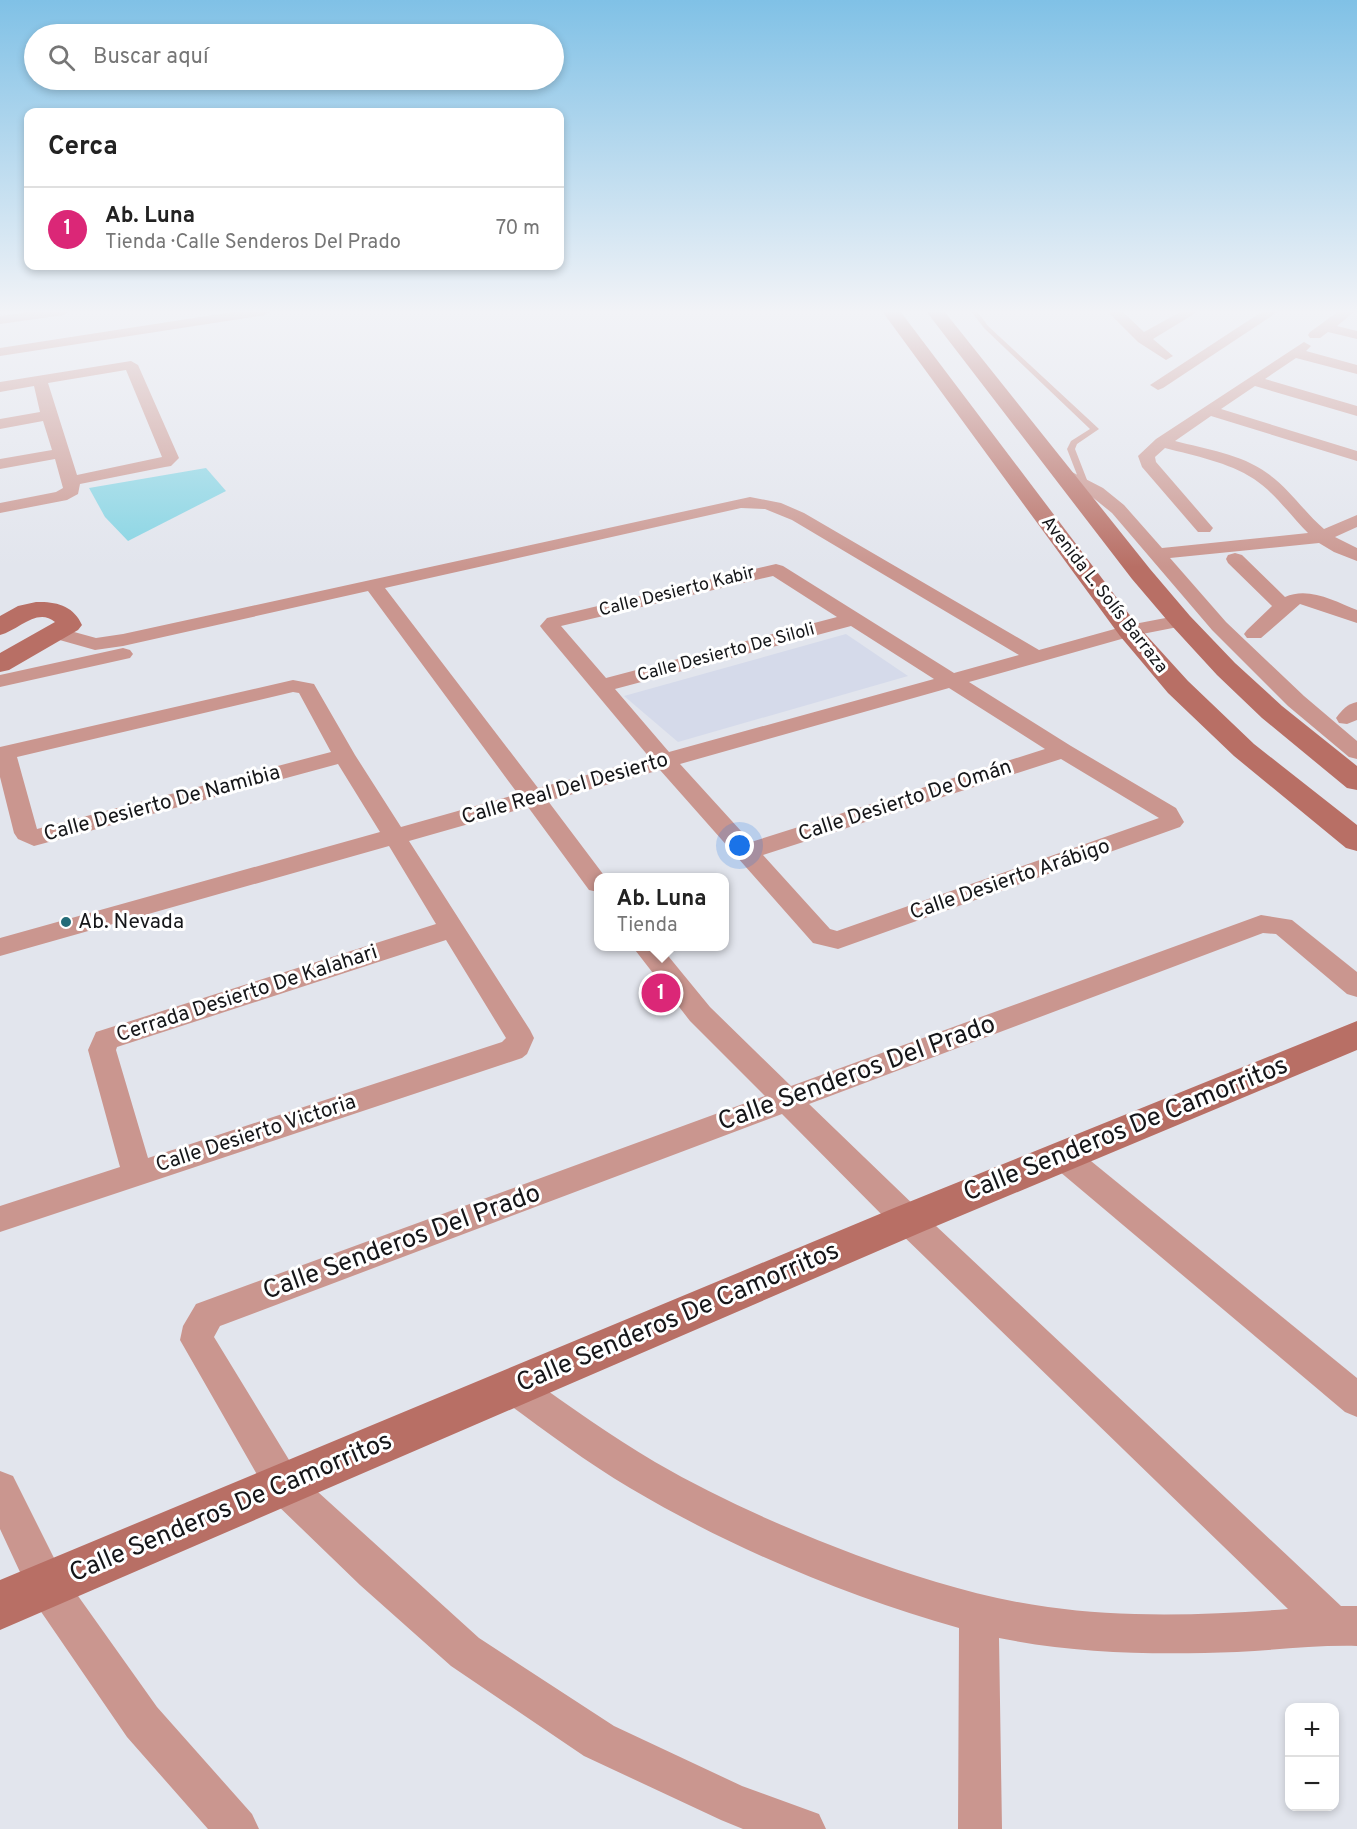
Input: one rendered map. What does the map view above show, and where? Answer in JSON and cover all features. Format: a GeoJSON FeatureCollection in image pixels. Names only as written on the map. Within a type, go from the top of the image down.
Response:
{"type":"FeatureCollection","features":[{"type":"Feature","properties":{"kind":"main road","name":"Avenida L. Solís Barraza"},"geometry":{"type":"LineString","coordinates":[[953,396],[1129,631],[1178,687],[1244,750],[1357,841]]}},
{"type":"Feature","properties":{"kind":"main road","name":"Avenida L. Solís Barraza"},"geometry":{"type":"LineString","coordinates":[[1004,396],[1181,621],[1272,712],[1357,781]]}},
{"type":"Feature","properties":{"kind":"main road"},"geometry":{"type":"LineString","coordinates":[[1007,470],[1068,475]]}},
{"type":"Feature","properties":{"kind":"main road"},"geometry":{"type":"LineString","coordinates":[[0,627],[31,610],[66,616],[62,629],[0,663]]}},
{"type":"Feature","properties":{"kind":"main road","name":"Calle Senderos De Camorritos"},"geometry":{"type":"LineString","coordinates":[[0,1605],[908,1220],[1357,1035]]}},
{"type":"Feature","properties":{"kind":"street"},"geometry":{"type":"LineString","coordinates":[[0,508],[67,494],[72,490],[72,480],[61,453],[44,396]]}},
{"type":"Feature","properties":{"kind":"street"},"geometry":{"type":"LineString","coordinates":[[72,480],[165,462],[171,458],[144,396]]}},
{"type":"Feature","properties":{"kind":"street"},"geometry":{"type":"LineString","coordinates":[[1204,528],[1146,459],[1148,454],[1162,442],[1232,396]]}},
{"type":"Feature","properties":{"kind":"street"},"geometry":{"type":"LineString","coordinates":[[1307,396],[1357,411]]}},
{"type":"Feature","properties":{"kind":"street"},"geometry":{"type":"LineString","coordinates":[[1210,411],[1357,456]]}},
{"type":"Feature","properties":{"kind":"street"},"geometry":{"type":"LineString","coordinates":[[0,424],[49,415]]}},
{"type":"Feature","properties":{"kind":"street"},"geometry":{"type":"LineString","coordinates":[[1162,442],[1251,470],[1270,484],[1323,533],[1332,545],[1357,555]]}},
{"type":"Feature","properties":{"kind":"street"},"geometry":{"type":"LineString","coordinates":[[0,464],[61,453]]}},
{"type":"Feature","properties":{"kind":"street"},"geometry":{"type":"LineString","coordinates":[[1068,475],[1118,509],[1219,626],[1296,701],[1357,752]]}},
{"type":"Feature","properties":{"kind":"street"},"geometry":{"type":"LineString","coordinates":[[62,629],[87,643],[105,643],[377,590],[718,520],[774,506],[832,536],[1037,657]]}},
{"type":"Feature","properties":{"kind":"street"},"geometry":{"type":"LineString","coordinates":[[1153,548],[1323,533],[1357,519]]}},
{"type":"Feature","properties":{"kind":"street"},"geometry":{"type":"LineString","coordinates":[[1235,560],[1284,607]]}},
{"type":"Feature","properties":{"kind":"street","name":"Calle Desierto Kabir"},"geometry":{"type":"LineString","coordinates":[[664,760],[551,629],[551,624],[772,570],[951,681]]}},
{"type":"Feature","properties":{"kind":"street"},"geometry":{"type":"LineString","coordinates":[[0,681],[377,590]]}},
{"type":"Feature","properties":{"kind":"street"},"geometry":{"type":"LineString","coordinates":[[377,590],[594,879]]}},
{"type":"Feature","properties":{"kind":"street"},"geometry":{"type":"LineString","coordinates":[[1254,634],[1284,607],[1294,600],[1303,598],[1357,617]]}},
{"type":"Feature","properties":{"kind":"street","name":"Calle Desierto De Siloli"},"geometry":{"type":"LineString","coordinates":[[600,686],[853,619]]}},
{"type":"Feature","properties":{"kind":"street","name":"Calle Real Del Desierto"},"geometry":{"type":"LineString","coordinates":[[0,947],[1129,631],[1181,621]]}},
{"type":"Feature","properties":{"kind":"street","name":"Calle Desierto Arábigo"},"geometry":{"type":"LineString","coordinates":[[664,760],[822,937],[833,940],[1172,822],[1168,813],[951,681]]}},
{"type":"Feature","properties":{"kind":"street","name":"Calle Desierto De Namibia"},"geometry":{"type":"LineString","coordinates":[[344,755],[34,837],[26,833],[3,754],[298,685],[308,688],[344,755],[520,1038],[517,1046],[512,1050]]}},
{"type":"Feature","properties":{"kind":"street","name":"Calle Desierto De Omán"},"geometry":{"type":"LineString","coordinates":[[746,852],[1063,751]]}},
{"type":"Feature","properties":{"kind":"street","name":"Calle Senderos Del Prado"},"geometry":{"type":"LineString","coordinates":[[804,1829],[736,1805],[599,1741],[465,1652],[374,1571],[284,1486],[197,1340],[197,1330],[208,1315],[1261,924],[1283,926],[1357,987]]}},
{"type":"Feature","properties":{"kind":"street","name":"Cerrada Desierto De Kalahari"},"geometry":{"type":"LineString","coordinates":[[137,1173],[102,1050],[106,1040],[451,929]]}},
{"type":"Feature","properties":{"kind":"street"},"geometry":{"type":"LineString","coordinates":[[649,951],[700,1014],[908,1220],[1345,1625]]}},
{"type":"Feature","properties":{"kind":"street","name":"Calle Desierto Victoria"},"geometry":{"type":"LineString","coordinates":[[0,1219],[512,1050]]}},
{"type":"Feature","properties":{"kind":"street"},"geometry":{"type":"LineString","coordinates":[[1064,1157],[1357,1400]]}},
{"type":"Feature","properties":{"kind":"street"},"geometry":{"type":"LineString","coordinates":[[515,1388],[593,1444],[652,1480],[751,1532],[896,1588],[979,1616],[1073,1630],[1167,1635],[1345,1625]]}},
{"type":"Feature","properties":{"kind":"street"},"geometry":{"type":"LineString","coordinates":[[0,1489],[47,1586],[142,1722],[237,1829]]}},
{"type":"Feature","properties":{"kind":"street"},"geometry":{"type":"LineString","coordinates":[[979,1616],[980,1829]]}},
{"type":"Feature","properties":{"kind":"lane"},"geometry":{"type":"LineString","coordinates":[[1060,396],[1095,429],[1074,443],[1071,449],[1068,475]]}},
{"type":"Feature","properties":{"kind":"shaded area"},"geometry":{"type":"Polygon","coordinates":[[[846,634],[908,676],[678,742],[624,696],[846,634]]]}},
{"type":"Feature","properties":{"kind":"water"},"geometry":{"type":"Polygon","coordinates":[[[206,468],[226,491],[128,541],[105,517],[89,488],[206,468]]]}},
{"type":"Feature","properties":{"kind":"place","name":"Ab. Nevada"},"geometry":{"type":"Point","coordinates":[66,922]}},
{"type":"Feature","properties":{"kind":"place","name":"Ab. Luna"},"geometry":{"type":"Point","coordinates":[661,993]}}]}
